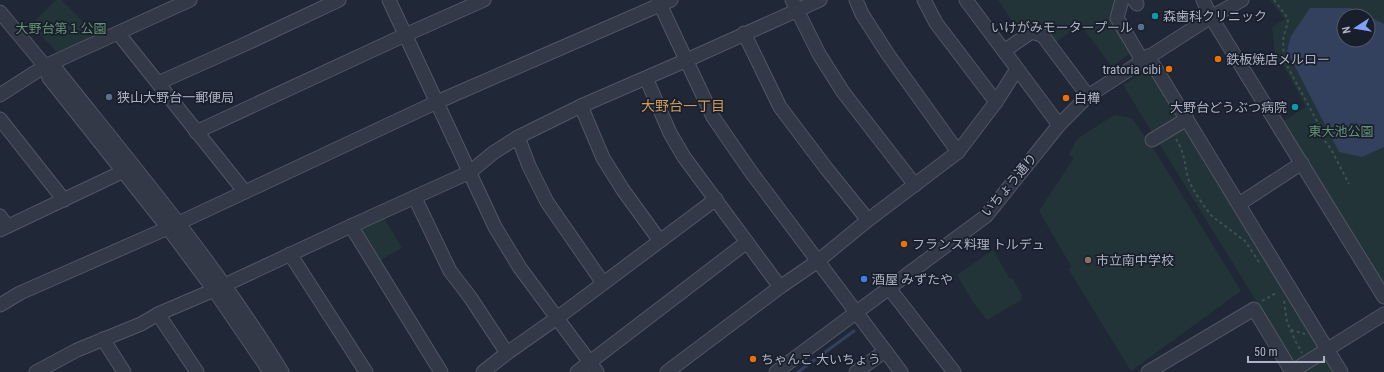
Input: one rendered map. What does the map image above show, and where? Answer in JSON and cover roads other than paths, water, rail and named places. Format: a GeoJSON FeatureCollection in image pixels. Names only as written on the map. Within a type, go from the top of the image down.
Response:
{"type":"FeatureCollection","features":[{"type":"Feature","properties":{"kind":"street"},"geometry":{"type":"LineString","coordinates":[[0,95],[45,66],[190,0]]}},
{"type":"Feature","properties":{"kind":"street"},"geometry":{"type":"LineString","coordinates":[[158,83],[339,0]]}},
{"type":"Feature","properties":{"kind":"street"},"geometry":{"type":"LineString","coordinates":[[390,0],[495,226],[520,268],[594,367]]}},
{"type":"Feature","properties":{"kind":"street"},"geometry":{"type":"LineString","coordinates":[[196,132],[484,0]]}},
{"type":"Feature","properties":{"kind":"street"},"geometry":{"type":"LineString","coordinates":[[44,370],[77,350],[141,324],[158,314],[219,288],[470,172],[493,153],[518,137],[581,106],[687,60],[744,33],[795,5],[820,0]]}},
{"type":"Feature","properties":{"kind":"street"},"geometry":{"type":"LineString","coordinates":[[856,0],[862,14],[887,53],[958,152]]}},
{"type":"Feature","properties":{"kind":"street"},"geometry":{"type":"LineString","coordinates":[[924,0],[936,23],[996,102]]}},
{"type":"Feature","properties":{"kind":"street"},"geometry":{"type":"LineString","coordinates":[[966,0],[1059,125]]}},
{"type":"Feature","properties":{"kind":"street"},"geometry":{"type":"LineString","coordinates":[[1122,0],[1117,18],[1187,120],[1341,372]]}},
{"type":"Feature","properties":{"kind":"street"},"geometry":{"type":"LineString","coordinates":[[1203,0],[1211,17],[1383,293]]}},
{"type":"Feature","properties":{"kind":"street","name":"いちょう通り"},"geometry":{"type":"LineString","coordinates":[[776,372],[986,216],[1059,125],[1088,96],[1145,58],[1211,17],[1242,0]]}},
{"type":"Feature","properties":{"kind":"street"},"geometry":{"type":"LineString","coordinates":[[0,305],[20,293],[173,225],[438,102],[663,2],[687,60],[713,116],[751,172],[901,372]]}},
{"type":"Feature","properties":{"kind":"street"},"geometry":{"type":"LineString","coordinates":[[795,5],[819,54],[843,92],[915,185]]}},
{"type":"Feature","properties":{"kind":"street"},"geometry":{"type":"LineString","coordinates":[[0,12],[45,66],[49,78],[124,171],[173,225]]}},
{"type":"Feature","properties":{"kind":"street"},"geometry":{"type":"LineString","coordinates":[[118,33],[245,192]]}},
{"type":"Feature","properties":{"kind":"street"},"geometry":{"type":"LineString","coordinates":[[744,33],[780,107],[868,220]]}},
{"type":"Feature","properties":{"kind":"street"},"geometry":{"type":"LineString","coordinates":[[1004,51],[1030,33],[1043,36],[1088,96]]}},
{"type":"Feature","properties":{"kind":"street"},"geometry":{"type":"LineString","coordinates":[[45,66],[56,69],[282,372]]}},
{"type":"Feature","properties":{"kind":"street"},"geometry":{"type":"LineString","coordinates":[[667,372],[780,287],[818,261],[868,220],[958,152],[996,102],[1017,69]]}},
{"type":"Feature","properties":{"kind":"street"},"geometry":{"type":"LineString","coordinates":[[646,78],[670,133],[684,157],[780,287]]}},
{"type":"Feature","properties":{"kind":"street"},"geometry":{"type":"LineString","coordinates":[[581,106],[603,158],[623,190],[660,241]]}},
{"type":"Feature","properties":{"kind":"street"},"geometry":{"type":"LineString","coordinates":[[0,119],[64,200]]}},
{"type":"Feature","properties":{"kind":"street"},"geometry":{"type":"LineString","coordinates":[[1152,140],[1187,120]]}},
{"type":"Feature","properties":{"kind":"street"},"geometry":{"type":"LineString","coordinates":[[518,137],[529,166],[547,202],[603,283]]}},
{"type":"Feature","properties":{"kind":"street"},"geometry":{"type":"LineString","coordinates":[[1239,204],[1302,163]]}},
{"type":"Feature","properties":{"kind":"street"},"geometry":{"type":"LineString","coordinates":[[2,224],[64,200],[124,171]]}},
{"type":"Feature","properties":{"kind":"street"},"geometry":{"type":"LineString","coordinates":[[415,198],[450,271],[470,297],[507,353]]}},
{"type":"Feature","properties":{"kind":"street"},"geometry":{"type":"LineString","coordinates":[[484,372],[507,353],[557,318],[716,199]]}},
{"type":"Feature","properties":{"kind":"street"},"geometry":{"type":"LineString","coordinates":[[351,226],[441,372]]}},
{"type":"Feature","properties":{"kind":"street"},"geometry":{"type":"LineString","coordinates":[[577,372],[594,367],[748,242]]}},
{"type":"Feature","properties":{"kind":"street"},"geometry":{"type":"LineString","coordinates":[[290,254],[366,372]]}},
{"type":"Feature","properties":{"kind":"street"},"geometry":{"type":"LineString","coordinates":[[219,288],[270,372]]}},
{"type":"Feature","properties":{"kind":"street"},"geometry":{"type":"LineString","coordinates":[[889,288],[954,372]]}},
{"type":"Feature","properties":{"kind":"street"},"geometry":{"type":"LineString","coordinates":[[1148,372],[1254,308],[1292,372],[1384,314]]}},
{"type":"Feature","properties":{"kind":"street"},"geometry":{"type":"LineString","coordinates":[[158,314],[197,372]]}},
{"type":"Feature","properties":{"kind":"street"},"geometry":{"type":"LineString","coordinates":[[103,339],[124,372]]}},
{"type":"Feature","properties":{"kind":"street"},"geometry":{"type":"LineString","coordinates":[[856,372],[885,351]]}},
{"type":"Feature","properties":{"kind":"water"},"geometry":{"type":"Polygon","coordinates":[[[1310,8],[1336,8],[1336,48],[1376,48],[1376,20],[1384,24],[1384,147],[1362,157],[1339,152],[1287,51],[1291,36],[1310,8]]]}},
{"type":"Feature","properties":{"kind":"waterway"},"geometry":{"type":"LineString","coordinates":[[798,372],[854,331]]}},
{"type":"Feature","properties":{"kind":"place","name":"森歯科クリニック"},"geometry":{"type":"Point","coordinates":[1155,16]}},
{"type":"Feature","properties":{"kind":"place","name":"いけがみモータープール"},"geometry":{"type":"Point","coordinates":[1141,27]}},
{"type":"Feature","properties":{"kind":"place","name":"鉄板焼店メルロー"},"geometry":{"type":"Point","coordinates":[1218,59]}},
{"type":"Feature","properties":{"kind":"place","name":"tratoria cibi"},"geometry":{"type":"Point","coordinates":[1169,69]}},
{"type":"Feature","properties":{"kind":"place","name":"狭山大野台一郵便局"},"geometry":{"type":"Point","coordinates":[109,97]}},
{"type":"Feature","properties":{"kind":"place","name":"白樺"},"geometry":{"type":"Point","coordinates":[1066,98]}},
{"type":"Feature","properties":{"kind":"place","name":"大野台どうぶつ病院"},"geometry":{"type":"Point","coordinates":[1295,107]}},
{"type":"Feature","properties":{"kind":"place","name":"フランス料理 トルデュ"},"geometry":{"type":"Point","coordinates":[904,244]}},
{"type":"Feature","properties":{"kind":"place","name":"市立南中学校"},"geometry":{"type":"Point","coordinates":[1088,260]}},
{"type":"Feature","properties":{"kind":"place","name":"酒屋 みずたや"},"geometry":{"type":"Point","coordinates":[864,279]}},
{"type":"Feature","properties":{"kind":"place","name":"ちゃんこ 大いちょう"},"geometry":{"type":"Point","coordinates":[753,359]}},
{"type":"Feature","properties":{"kind":"district","name":"大野台一丁目"},"geometry":{"type":"Point","coordinates":[683,106]}},
{"type":"Feature","properties":{"kind":"park label","name":"大野台第１公園"},"geometry":{"type":"Point","coordinates":[61,28]}},
{"type":"Feature","properties":{"kind":"park label","name":"東大池公園"},"geometry":{"type":"Point","coordinates":[1341,131]}}]}
